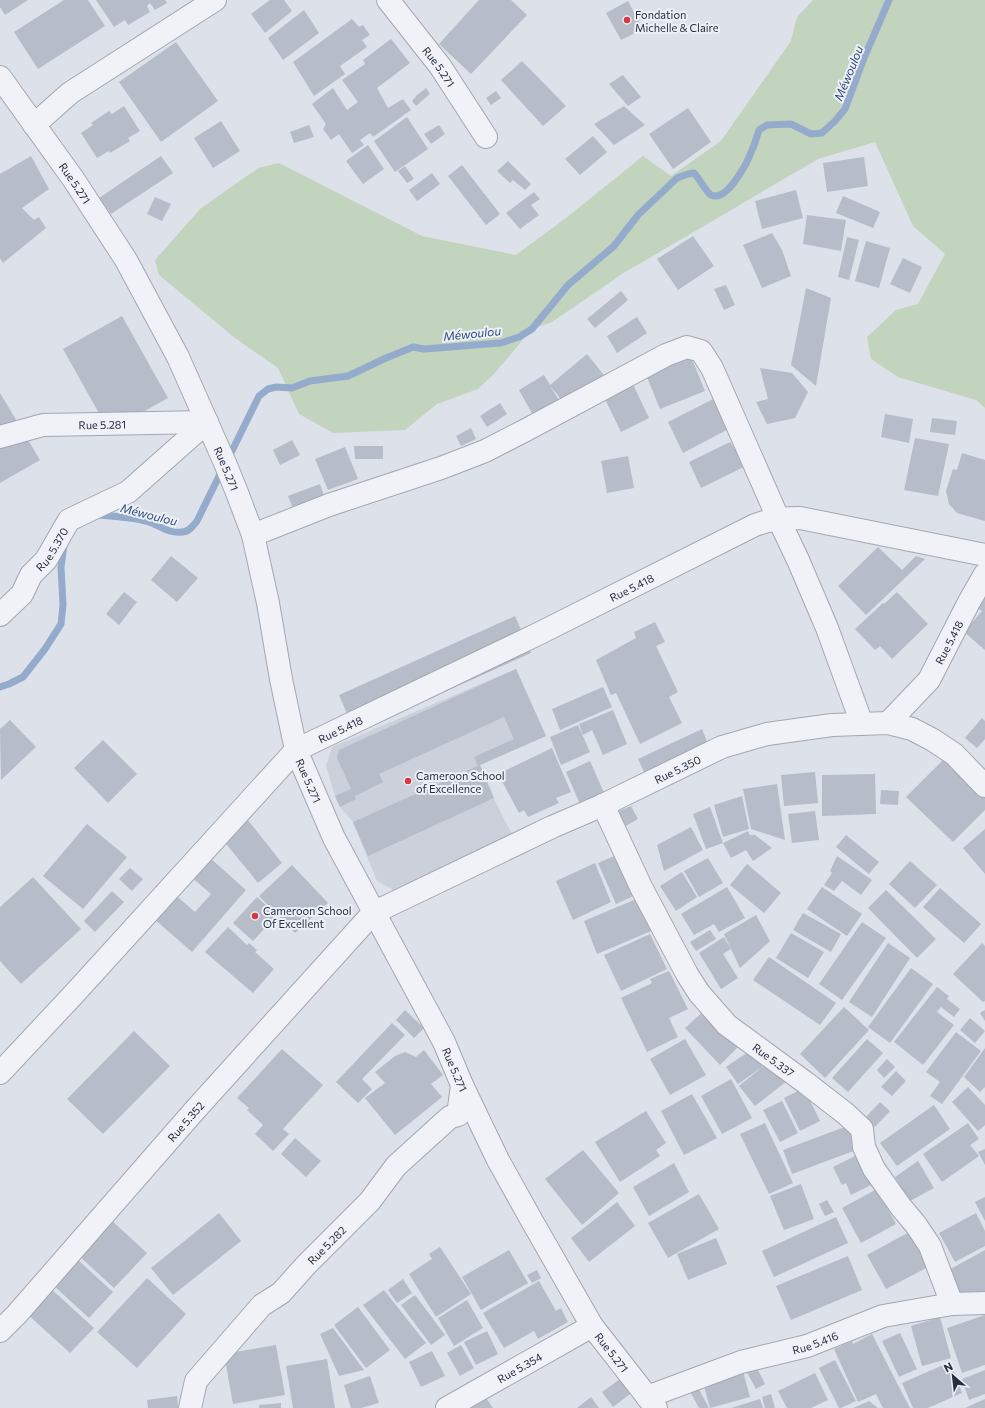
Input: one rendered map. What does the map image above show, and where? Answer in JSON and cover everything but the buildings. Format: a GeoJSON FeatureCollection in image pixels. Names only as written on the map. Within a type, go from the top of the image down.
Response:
{"type":"FeatureCollection","features":[{"type":"Feature","properties":{"kind":"street"},"geometry":{"type":"LineString","coordinates":[[34,124],[70,93],[215,0]]}},
{"type":"Feature","properties":{"kind":"street","name":"Rue 5.271"},"geometry":{"type":"LineString","coordinates":[[388,0],[440,66],[486,137]]}},
{"type":"Feature","properties":{"kind":"street","name":"Rue 5.271"},"geometry":{"type":"LineString","coordinates":[[0,77],[74,180],[126,260],[178,357],[236,490],[253,535],[268,603],[281,679],[296,750],[334,838],[373,913],[444,1042],[462,1085],[498,1160],[592,1326],[651,1402]]}},
{"type":"Feature","properties":{"kind":"street"},"geometry":{"type":"LineString","coordinates":[[253,535],[329,505],[441,468],[485,451],[524,432],[666,355],[687,347],[702,351],[712,368],[798,560],[827,628],[862,724]]}},
{"type":"Feature","properties":{"kind":"street","name":"Rue 5.281"},"geometry":{"type":"LineString","coordinates":[[0,437],[43,425],[207,422]]}},
{"type":"Feature","properties":{"kind":"street","name":"Rue 5.370"},"geometry":{"type":"LineString","coordinates":[[0,615],[22,594],[31,575],[46,560],[69,520],[128,492],[207,422]]}},
{"type":"Feature","properties":{"kind":"street","name":"Rue 5.418"},"geometry":{"type":"LineString","coordinates":[[296,750],[538,634],[755,525],[778,518],[800,518],[985,555]]}},
{"type":"Feature","properties":{"kind":"street","name":"Rue 5.418"},"geometry":{"type":"LineString","coordinates":[[888,723],[929,680],[985,574]]}},
{"type":"Feature","properties":{"kind":"street","name":"Rue 5.350"},"geometry":{"type":"LineString","coordinates":[[373,913],[552,827],[603,805],[722,747],[767,734],[832,725],[888,723],[912,729],[933,740],[954,754],[985,786]]}},
{"type":"Feature","properties":{"kind":"street"},"geometry":{"type":"LineString","coordinates":[[0,1073],[296,750]]}},
{"type":"Feature","properties":{"kind":"street","name":"Rue 5.337"},"geometry":{"type":"LineString","coordinates":[[603,805],[641,887],[687,974],[699,993],[727,1025],[806,1083],[846,1114],[862,1129],[864,1146],[874,1169],[930,1246],[952,1304]]}},
{"type":"Feature","properties":{"kind":"street","name":"Rue 5.352"},"geometry":{"type":"LineString","coordinates":[[0,1331],[17,1314],[195,1110],[373,913]]}},
{"type":"Feature","properties":{"kind":"street","name":"Rue 5.282"},"geometry":{"type":"LineString","coordinates":[[190,1408],[196,1381],[262,1305],[282,1293],[307,1264],[370,1201],[396,1166],[450,1117],[458,1114],[462,1085]]}},
{"type":"Feature","properties":{"kind":"street","name":"Rue 5.416"},"geometry":{"type":"LineString","coordinates":[[651,1402],[741,1362],[807,1346],[883,1316],[952,1304],[985,1303]]}},
{"type":"Feature","properties":{"kind":"street","name":"Rue 5.354"},"geometry":{"type":"LineString","coordinates":[[447,1408],[592,1326]]}},
{"type":"Feature","properties":{"kind":"shaded area","name":"Cameroon School of Excellence"},"geometry":{"type":"Polygon","coordinates":[[[516,669],[546,736],[480,765],[494,799],[516,842],[399,893],[377,881],[353,822],[340,807],[335,796],[326,766],[332,747],[516,669]]]}},
{"type":"Feature","properties":{"kind":"green space"},"geometry":{"type":"Polygon","coordinates":[[[813,0],[985,0],[985,408],[976,400],[898,377],[871,359],[867,337],[896,310],[918,304],[945,254],[913,226],[875,142],[818,159],[622,274],[552,322],[532,329],[494,374],[478,389],[437,404],[405,430],[333,433],[299,414],[278,368],[235,338],[159,275],[155,260],[200,209],[258,168],[279,163],[422,236],[516,255],[566,218],[643,156],[671,176],[721,141],[791,41],[797,17],[813,0]]]}},
{"type":"Feature","properties":{"kind":"waterway","name":"Méwoulou"},"geometry":{"type":"LineString","coordinates":[[228,459],[259,396],[268,389],[276,387],[292,388],[310,381],[348,376],[413,347],[424,349],[501,343],[519,337],[532,329],[568,285],[614,246],[638,215],[677,178],[694,173],[709,194],[717,196],[724,193],[736,180],[750,155],[759,130],[767,125],[791,124],[811,134],[822,133],[845,109],[864,58],[889,0]]}},
{"type":"Feature","properties":{"kind":"waterway","name":"Méwoulou"},"geometry":{"type":"LineString","coordinates":[[96,515],[143,520],[173,532],[187,531],[197,521],[223,468]]}},
{"type":"Feature","properties":{"kind":"waterway"},"geometry":{"type":"LineString","coordinates":[[0,687],[23,677],[45,649],[61,624],[63,605],[61,567],[64,545]]}},
{"type":"Feature","properties":{"kind":"place","name":"Fondation Michelle & Claire"},"geometry":{"type":"Point","coordinates":[627,20]}},
{"type":"Feature","properties":{"kind":"place","name":"Cameroon School of Excellence"},"geometry":{"type":"Point","coordinates":[408,781]}},
{"type":"Feature","properties":{"kind":"place","name":"Cameroon School Of Excellent"},"geometry":{"type":"Point","coordinates":[255,916]}}]}
